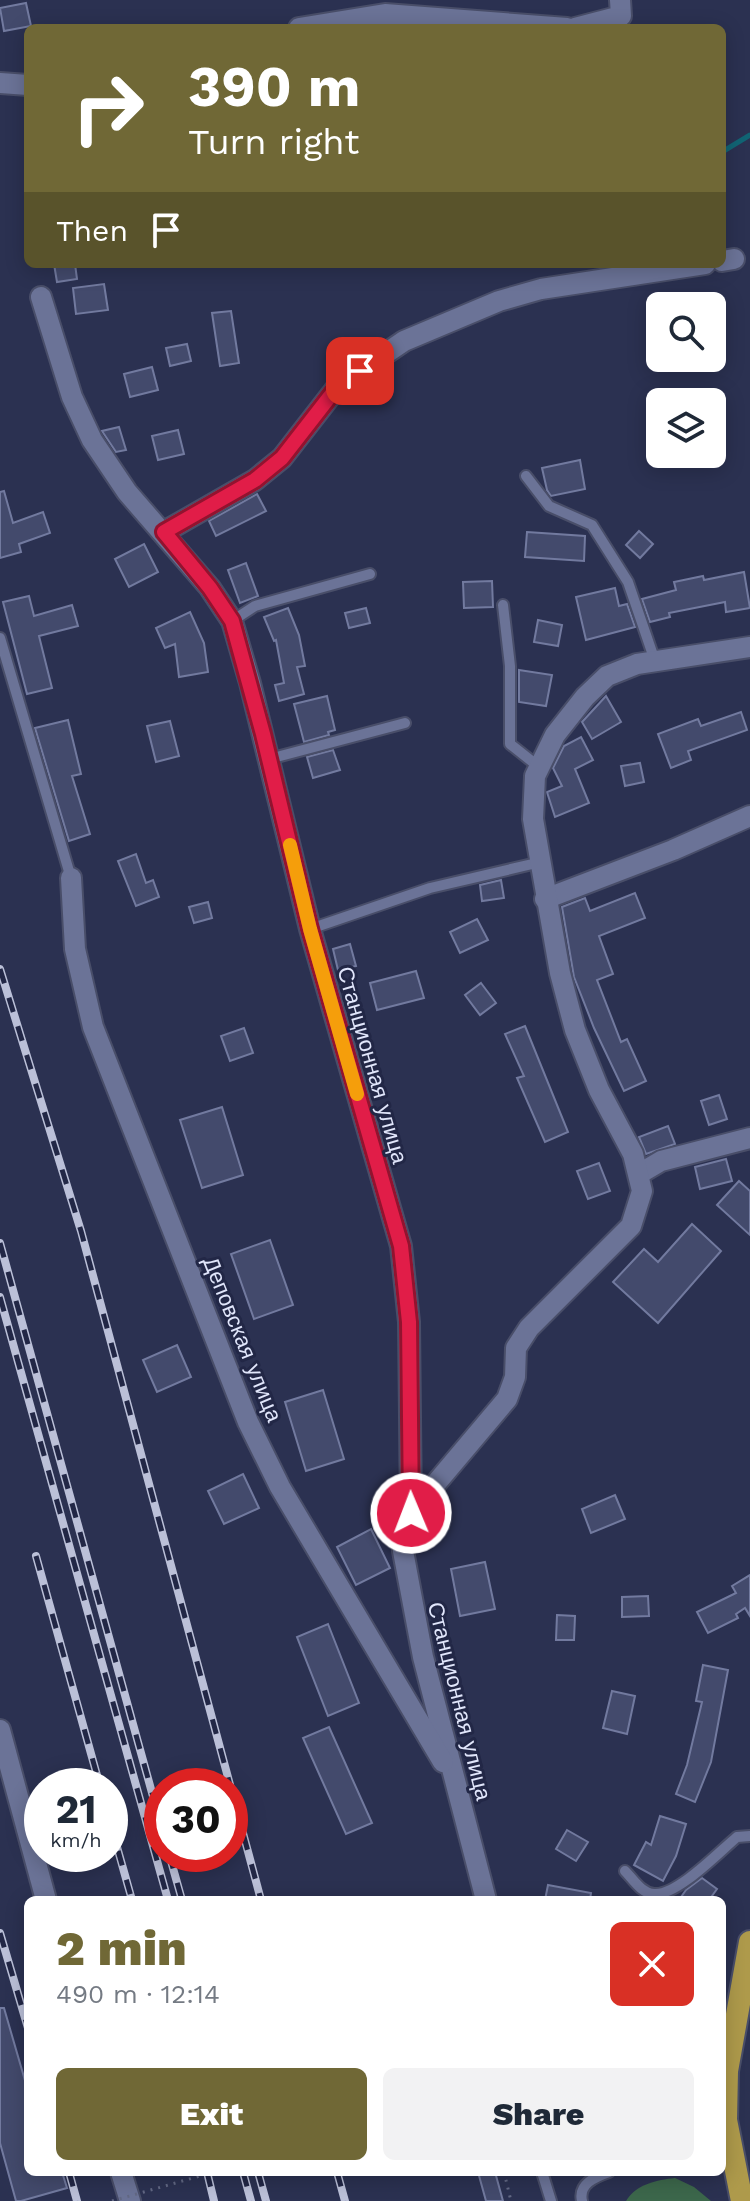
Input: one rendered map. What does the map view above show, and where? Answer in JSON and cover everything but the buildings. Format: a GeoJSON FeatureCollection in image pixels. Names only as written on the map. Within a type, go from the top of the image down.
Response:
{"type":"FeatureCollection","features":[{"type":"Feature","properties":{"kind":"highway"},"geometry":{"type":"LineString","coordinates":[[726,2061],[748,1952]]}},
{"type":"Feature","properties":{"kind":"highway"},"geometry":{"type":"LineString","coordinates":[[726,2120],[726,2146],[742,2201]]}},
{"type":"Feature","properties":{"kind":"street"},"geometry":{"type":"LineString","coordinates":[[590,24],[621,16],[620,0]]}},
{"type":"Feature","properties":{"kind":"street"},"geometry":{"type":"LineString","coordinates":[[315,24],[385,7],[532,24]]}},
{"type":"Feature","properties":{"kind":"street"},"geometry":{"type":"LineString","coordinates":[[0,83],[24,85]]}},
{"type":"Feature","properties":{"kind":"street"},"geometry":{"type":"LineString","coordinates":[[164,532],[255,480],[282,458],[338,386],[404,341],[499,301],[541,289],[679,268]]}},
{"type":"Feature","properties":{"kind":"street","name":"Станционная улица"},"geometry":{"type":"LineString","coordinates":[[41,297],[67,383],[92,440],[127,492],[210,588],[232,621],[310,929],[401,1246],[409,1322],[411,1513],[403,1551],[407,1583],[485,1896]]}},
{"type":"Feature","properties":{"kind":"street"},"geometry":{"type":"LineString","coordinates":[[411,1513],[507,1399],[515,1377],[516,1348],[529,1328],[631,1226],[642,1191],[633,1154],[599,1090],[575,1030],[545,899],[533,819],[535,776],[555,735],[585,697],[607,676],[637,664],[750,647]]}},
{"type":"Feature","properties":{"kind":"street"},"geometry":{"type":"LineString","coordinates":[[545,899],[673,850],[750,816]]}},
{"type":"Feature","properties":{"kind":"street","name":"Деповская улица"},"geometry":{"type":"LineString","coordinates":[[71,878],[75,949],[93,1027],[248,1422],[280,1487],[456,1785]]}},
{"type":"Feature","properties":{"kind":"street"},"geometry":{"type":"LineString","coordinates":[[639,1174],[672,1157],[750,1138]]}},
{"type":"Feature","properties":{"kind":"street"},"geometry":{"type":"LineString","coordinates":[[0,1730],[45,1896]]}},
{"type":"Feature","properties":{"kind":"street"},"geometry":{"type":"LineString","coordinates":[[122,2176],[130,2201]]}},
{"type":"Feature","properties":{"kind":"lane"},"geometry":{"type":"LineString","coordinates":[[526,476],[549,506],[592,525],[628,582],[655,661]]}},
{"type":"Feature","properties":{"kind":"lane"},"geometry":{"type":"LineString","coordinates":[[232,621],[255,606],[370,574]]}},
{"type":"Feature","properties":{"kind":"lane"},"geometry":{"type":"LineString","coordinates":[[503,605],[510,666],[510,744],[539,767]]}},
{"type":"Feature","properties":{"kind":"lane"},"geometry":{"type":"LineString","coordinates":[[0,638],[71,878]]}},
{"type":"Feature","properties":{"kind":"lane"},"geometry":{"type":"LineString","coordinates":[[269,759],[405,723]]}},
{"type":"Feature","properties":{"kind":"lane"},"geometry":{"type":"LineString","coordinates":[[310,929],[430,888],[541,862]]}},
{"type":"Feature","properties":{"kind":"lane"},"geometry":{"type":"LineString","coordinates":[[625,1871],[642,1890],[653,1894],[671,1892],[737,1837],[750,1836]]}},
{"type":"Feature","properties":{"kind":"lane"},"geometry":{"type":"LineString","coordinates":[[543,2176],[551,2201]]}},
{"type":"Feature","properties":{"kind":"lane"},"geometry":{"type":"LineString","coordinates":[[582,2201],[580,2195],[584,2187],[598,2176]]}},
{"type":"Feature","properties":{"kind":"path"},"geometry":{"type":"LineString","coordinates":[[112,2201],[200,2176]]}},
{"type":"Feature","properties":{"kind":"path"},"geometry":{"type":"LineString","coordinates":[[505,2176],[511,2201]]}},
{"type":"Feature","properties":{"kind":"green space"},"geometry":{"type":"Polygon","coordinates":[[[675,2178],[694,2187],[711,2201],[626,2201],[641,2187],[675,2178]]]}},
{"type":"Feature","properties":{"kind":"waterway"},"geometry":{"type":"LineString","coordinates":[[726,150],[750,135]]}},
{"type":"Feature","properties":{"kind":"railway"},"geometry":{"type":"LineString","coordinates":[[0,969],[81,1231],[260,1896]]}},
{"type":"Feature","properties":{"kind":"railway"},"geometry":{"type":"LineString","coordinates":[[0,1243],[145,1768]]}},
{"type":"Feature","properties":{"kind":"railway"},"geometry":{"type":"LineString","coordinates":[[0,1297],[167,1896]]}},
{"type":"Feature","properties":{"kind":"railway"},"geometry":{"type":"LineString","coordinates":[[36,1556],[95,1768]]}},
{"type":"Feature","properties":{"kind":"railway"},"geometry":{"type":"LineString","coordinates":[[124,1872],[131,1896]]}},
{"type":"Feature","properties":{"kind":"railway"},"geometry":{"type":"LineString","coordinates":[[174,1872],[181,1896]]}},
{"type":"Feature","properties":{"kind":"railway"},"geometry":{"type":"LineString","coordinates":[[0,1933],[24,2014]]}},
{"type":"Feature","properties":{"kind":"railway"},"geometry":{"type":"LineString","coordinates":[[70,2176],[77,2201]]}},
{"type":"Feature","properties":{"kind":"railway"},"geometry":{"type":"LineString","coordinates":[[208,2176],[214,2201]]}},
{"type":"Feature","properties":{"kind":"railway"},"geometry":{"type":"LineString","coordinates":[[244,2176],[251,2201]]}},
{"type":"Feature","properties":{"kind":"railway"},"geometry":{"type":"LineString","coordinates":[[259,2176],[266,2201]]}},
{"type":"Feature","properties":{"kind":"railway"},"geometry":{"type":"LineString","coordinates":[[338,2176],[345,2201]]}},
{"type":"Feature","properties":{"kind":"slow traffic"},"geometry":{"type":"LineString","coordinates":[[290,845],[310,929],[357,1094]]}},
{"type":"Feature","properties":{"kind":"route"},"geometry":{"type":"LineString","coordinates":[[360,371],[338,386],[282,458],[255,480],[164,532],[210,588],[232,621],[310,929],[401,1246],[409,1322],[411,1513]]}}]}
